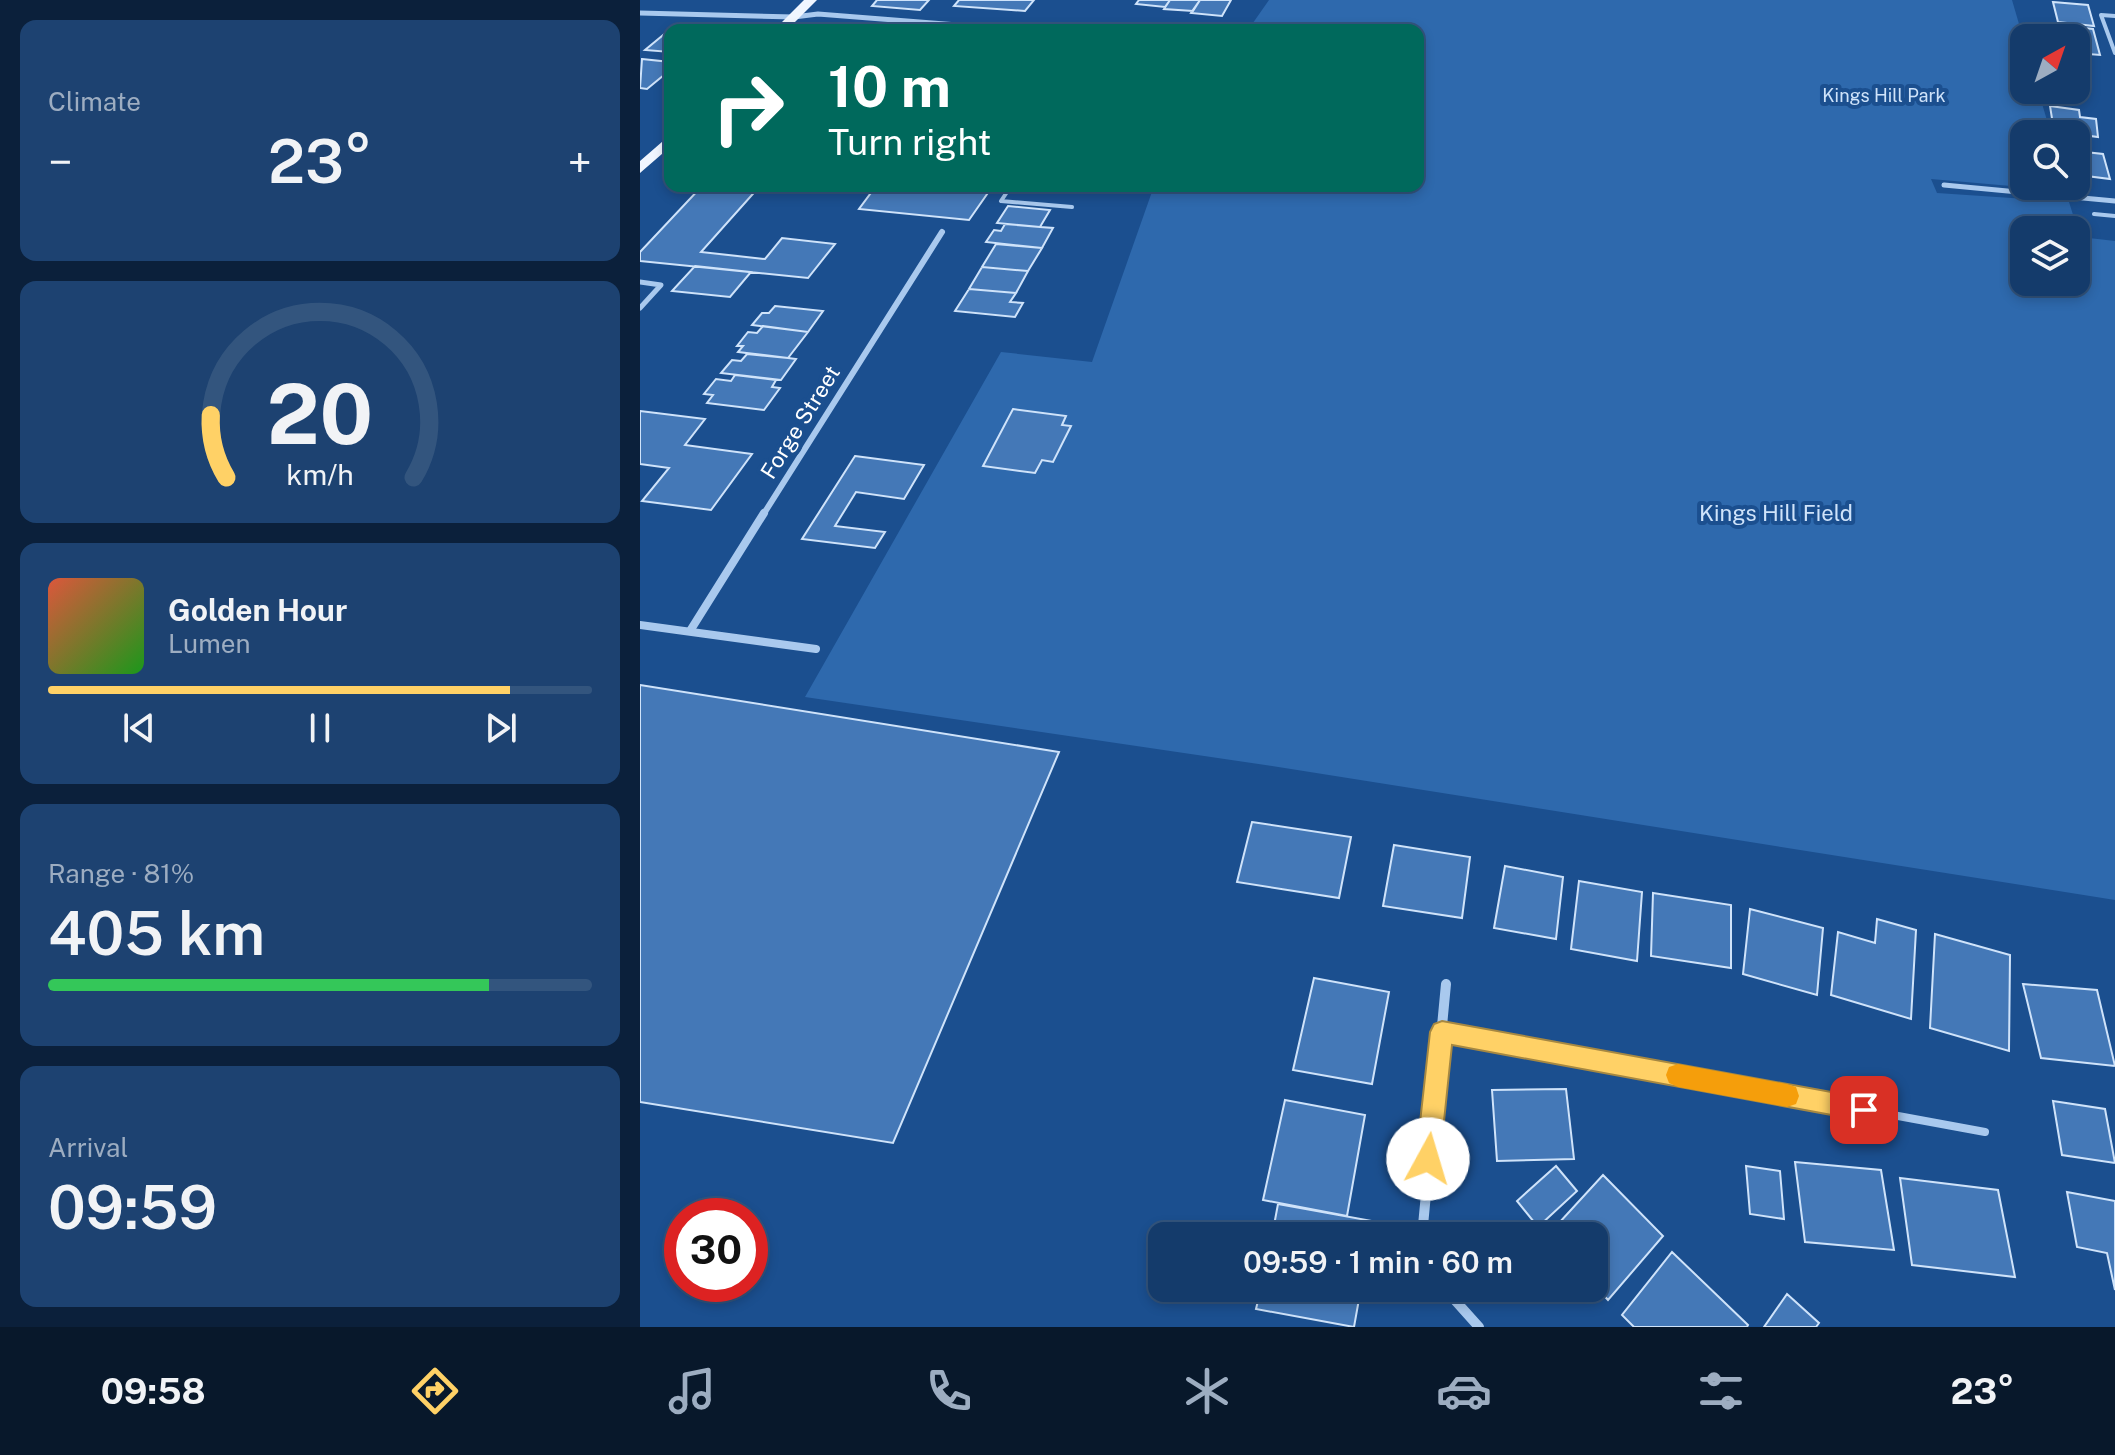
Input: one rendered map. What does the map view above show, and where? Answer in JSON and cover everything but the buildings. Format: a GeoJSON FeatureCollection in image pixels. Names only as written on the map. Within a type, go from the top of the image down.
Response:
{"type":"FeatureCollection","features":[{"type":"Feature","properties":{"kind":"main road"},"geometry":{"type":"LineString","coordinates":[[786,24],[811,0]]}},
{"type":"Feature","properties":{"kind":"main road"},"geometry":{"type":"LineString","coordinates":[[640,169],[664,145]]}},
{"type":"Feature","properties":{"kind":"street"},"geometry":{"type":"LineString","coordinates":[[640,13],[794,17],[818,14],[945,24]]}},
{"type":"Feature","properties":{"kind":"street"},"geometry":{"type":"LineString","coordinates":[[1944,185],[2115,201]]}},
{"type":"Feature","properties":{"kind":"street","name":"Forge Street"},"geometry":{"type":"LineString","coordinates":[[690,631],[942,232]]}},
{"type":"Feature","properties":{"kind":"street"},"geometry":{"type":"LineString","coordinates":[[640,625],[816,649]]}},
{"type":"Feature","properties":{"kind":"street"},"geometry":{"type":"LineString","coordinates":[[1423,1222],[1446,984]]}},
{"type":"Feature","properties":{"kind":"street"},"geometry":{"type":"LineString","coordinates":[[1457,1302],[1479,1327]]}},
{"type":"Feature","properties":{"kind":"lane"},"geometry":{"type":"LineString","coordinates":[[2115,16],[2101,15],[2115,53]]}},
{"type":"Feature","properties":{"kind":"lane"},"geometry":{"type":"LineString","coordinates":[[1007,192],[1001,201],[1072,207]]}},
{"type":"Feature","properties":{"kind":"lane"},"geometry":{"type":"LineString","coordinates":[[2094,214],[2115,216]]}},
{"type":"Feature","properties":{"kind":"lane"},"geometry":{"type":"LineString","coordinates":[[640,282],[661,285],[640,308]]}},
{"type":"Feature","properties":{"kind":"lane"},"geometry":{"type":"LineString","coordinates":[[1442,1032],[1985,1132]]}},
{"type":"Feature","properties":{"kind":"green space","name":"Kings Hill Field"},"geometry":{"type":"Polygon","coordinates":[[[1269,0],[2012,0],[2019,24],[2010,24],[2010,104],[2042,104],[2047,120],[2010,120],[2010,186],[1931,179],[1937,193],[2069,202],[2073,216],[2010,216],[2010,296],[2090,296],[2090,238],[2115,241],[2115,900],[1272,766],[805,697],[1001,352],[1092,362],[1152,192],[1424,192],[1424,24],[1252,24],[1269,0]]]}},
{"type":"Feature","properties":{"kind":"slow traffic"},"geometry":{"type":"LineString","coordinates":[[1678,1075],[1787,1096]]}},
{"type":"Feature","properties":{"kind":"route"},"geometry":{"type":"LineString","coordinates":[[1428,1159],[1442,1032],[1864,1110]]}},
{"type":"Feature","properties":{"kind":"park label","name":"Kings Hill Park"},"geometry":{"type":"Point","coordinates":[1884,95]}}]}
